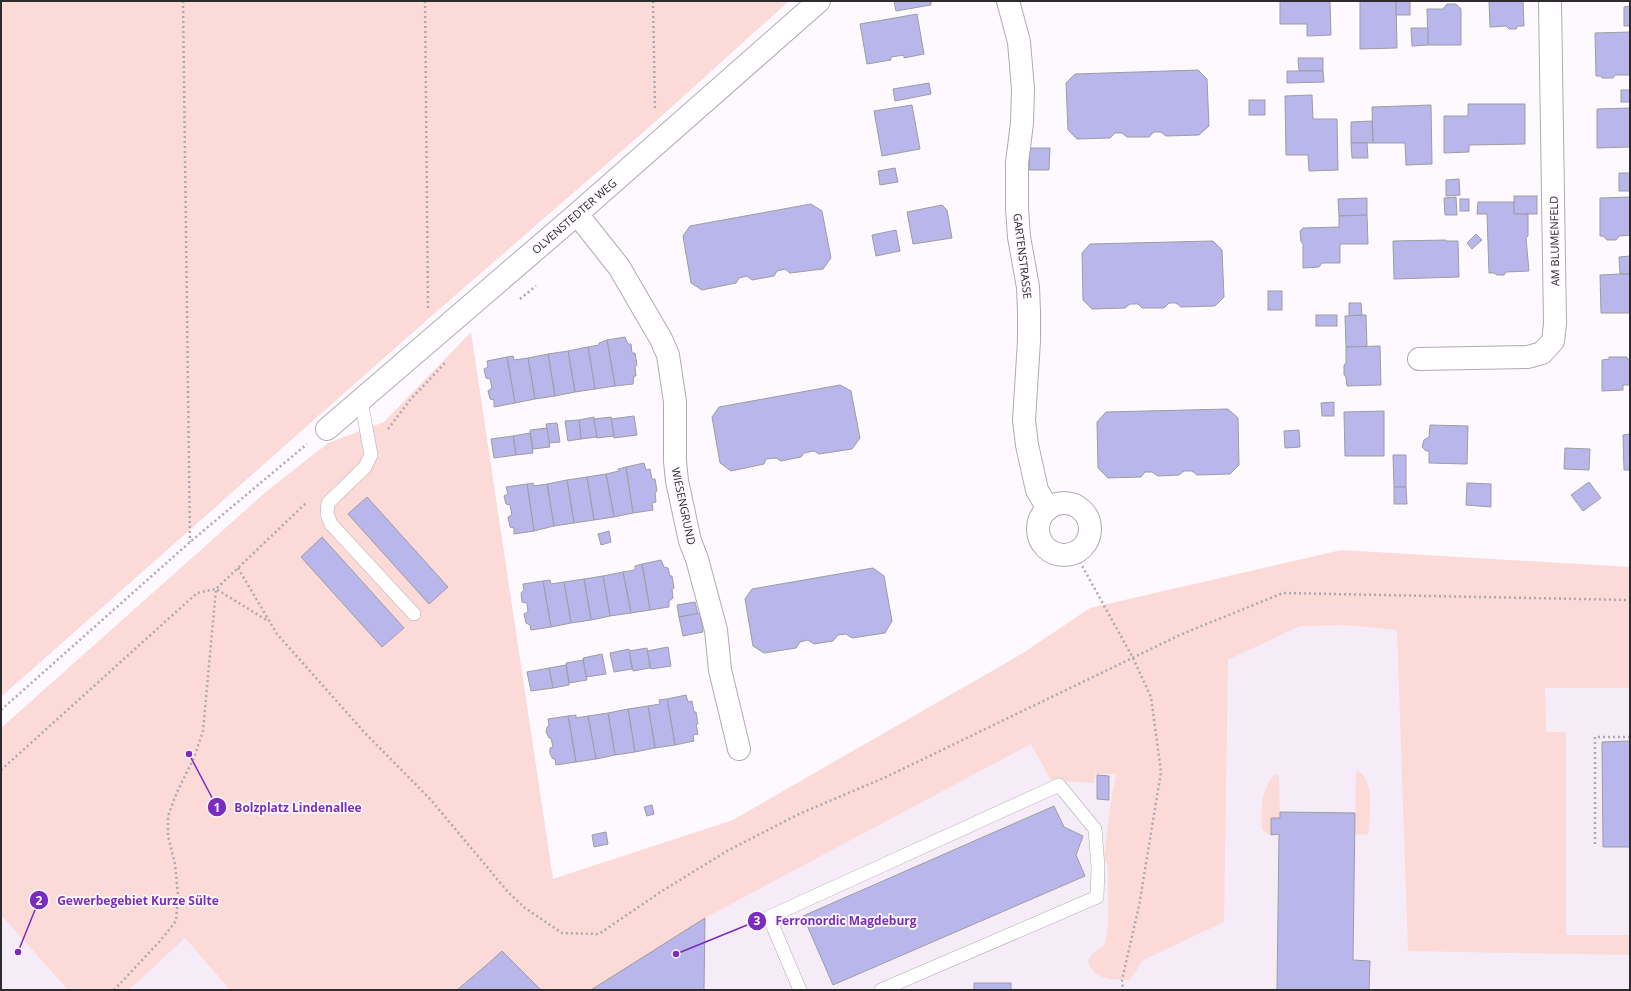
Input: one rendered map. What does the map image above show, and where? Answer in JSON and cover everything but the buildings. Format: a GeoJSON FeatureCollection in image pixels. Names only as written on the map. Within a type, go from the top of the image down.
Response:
{"type":"FeatureCollection","features":[{"type":"Feature","properties":{"kind":"street","name":"OLVENSTEDTER WEG"},"geometry":{"type":"LineString","coordinates":[[327,429],[577,214],[819,1]]}},
{"type":"Feature","properties":{"kind":"street","name":"GARTENSTRASSE"},"geometry":{"type":"LineString","coordinates":[[1008,1],[1019,42],[1023,89],[1022,123],[1017,163],[1017,208],[1019,237],[1028,287],[1029,312],[1029,340],[1024,420],[1027,445],[1037,490],[1048,509]]}},
{"type":"Feature","properties":{"kind":"street","name":"AM BLUMENFELD"},"geometry":{"type":"LineString","coordinates":[[1419,359],[1528,357],[1542,353],[1553,341],[1555,324],[1550,1]]}},
{"type":"Feature","properties":{"kind":"street","name":"WIESENGRUND"},"geometry":{"type":"LineString","coordinates":[[577,214],[619,267],[661,339],[668,355],[675,402],[675,460],[677,481],[690,541],[697,559],[716,630],[720,670],[739,748]]}},
{"type":"Feature","properties":{"kind":"street"},"geometry":{"type":"LineString","coordinates":[[1064,503],[1078,506],[1088,517],[1090,524],[1090,538],[1081,550],[1075,553],[1062,556],[1056,555],[1041,542],[1038,523],[1048,509],[1057,504],[1064,503]]}},
{"type":"Feature","properties":{"kind":"lane"},"geometry":{"type":"LineString","coordinates":[[361,400],[371,455],[365,467],[328,503],[326,514],[331,524],[414,614]]}},
{"type":"Feature","properties":{"kind":"lane"},"geometry":{"type":"LineString","coordinates":[[800,990],[769,917],[1059,785],[1095,829],[1098,867],[1097,897],[881,990]]}},
{"type":"Feature","properties":{"kind":"path"},"geometry":{"type":"LineString","coordinates":[[183,1],[190,542]]}},
{"type":"Feature","properties":{"kind":"path"},"geometry":{"type":"LineString","coordinates":[[425,1],[428,319],[430,339]]}},
{"type":"Feature","properties":{"kind":"path"},"geometry":{"type":"LineString","coordinates":[[653,1],[655,122],[667,135]]}},
{"type":"Feature","properties":{"kind":"path"},"geometry":{"type":"LineString","coordinates":[[515,303],[538,284]]}},
{"type":"Feature","properties":{"kind":"path"},"geometry":{"type":"LineString","coordinates":[[369,444],[378,440],[395,422],[410,400],[452,357]]}},
{"type":"Feature","properties":{"kind":"path"},"geometry":{"type":"LineString","coordinates":[[1,710],[190,542],[290,457],[327,429]]}},
{"type":"Feature","properties":{"kind":"path"},"geometry":{"type":"LineString","coordinates":[[1,770],[197,593],[216,589],[312,498]]}},
{"type":"Feature","properties":{"kind":"path"},"geometry":{"type":"LineString","coordinates":[[1075,553],[1133,658],[1151,697],[1162,772],[1139,906],[1122,980],[1123,990]]}},
{"type":"Feature","properties":{"kind":"path"},"geometry":{"type":"LineString","coordinates":[[238,568],[277,634],[365,733],[431,800],[508,892],[525,908],[562,933],[599,934],[659,892],[727,851],[799,814],[886,777],[1182,634],[1283,593],[1630,600]]}},
{"type":"Feature","properties":{"kind":"path"},"geometry":{"type":"LineString","coordinates":[[216,589],[269,621]]}},
{"type":"Feature","properties":{"kind":"path"},"geometry":{"type":"LineString","coordinates":[[114,990],[160,941],[176,920],[178,895],[175,864],[168,836],[168,816],[177,792],[194,758],[203,731],[216,589]]}},
{"type":"Feature","properties":{"kind":"path"},"geometry":{"type":"LineString","coordinates":[[1595,844],[1595,737],[1630,737]]}},
{"type":"Feature","properties":{"kind":"shaded area"},"geometry":{"type":"Polygon","coordinates":[[[1,1],[789,1],[655,122],[428,319],[1,697],[1,1]]]}},
{"type":"Feature","properties":{"kind":"shaded area"},"geometry":{"type":"Polygon","coordinates":[[[471,332],[553,879],[733,820],[1023,653],[1090,608],[1341,550],[1630,567],[1630,688],[1545,688],[1546,732],[1566,732],[1566,935],[1630,935],[1630,955],[1408,951],[1397,630],[1347,625],[1300,626],[1228,660],[1224,922],[1143,960],[1130,980],[1111,979],[1100,976],[1095,973],[1088,962],[1092,954],[1105,945],[1108,925],[1108,866],[1104,858],[1116,774],[1095,774],[1094,783],[1051,780],[1031,744],[705,918],[704,990],[513,990],[490,962],[457,990],[230,990],[185,938],[129,990],[68,990],[1,915],[1,728],[267,491],[328,443],[384,422],[471,332]]]}},
{"type":"Feature","properties":{"kind":"shaded area"},"geometry":{"type":"Polygon","coordinates":[[[1347,625],[1630,629],[1630,990],[591,990],[705,918],[1031,744],[1228,660],[1300,626],[1347,625]]]}},
{"type":"Feature","properties":{"kind":"shaded area"},"geometry":{"type":"Polygon","coordinates":[[[1358,771],[1363,775],[1369,790],[1370,819],[1368,834],[1355,835],[1356,772],[1358,771]]]}},
{"type":"Feature","properties":{"kind":"shaded area"},"geometry":{"type":"Polygon","coordinates":[[[1275,775],[1279,775],[1280,818],[1271,819],[1271,835],[1262,830],[1262,801],[1266,787],[1275,775]]]}},
{"type":"Feature","properties":{"kind":"shaded area"},"geometry":{"type":"Polygon","coordinates":[[[1,915],[68,990],[1,990],[1,915]]]}},
{"type":"Feature","properties":{"kind":"shaded area"},"geometry":{"type":"Polygon","coordinates":[[[185,938],[230,990],[129,990],[185,938]]]}},
{"type":"Feature","properties":{"kind":"place","name":"Bolzplatz Lindenallee"},"geometry":{"type":"Point","coordinates":[189,754]}},
{"type":"Feature","properties":{"kind":"place","name":"Gewerbegebiet Kurze Sülte"},"geometry":{"type":"Point","coordinates":[18,952]}},
{"type":"Feature","properties":{"kind":"place","name":"Ferronordic Magdeburg"},"geometry":{"type":"Point","coordinates":[676,954]}}]}
